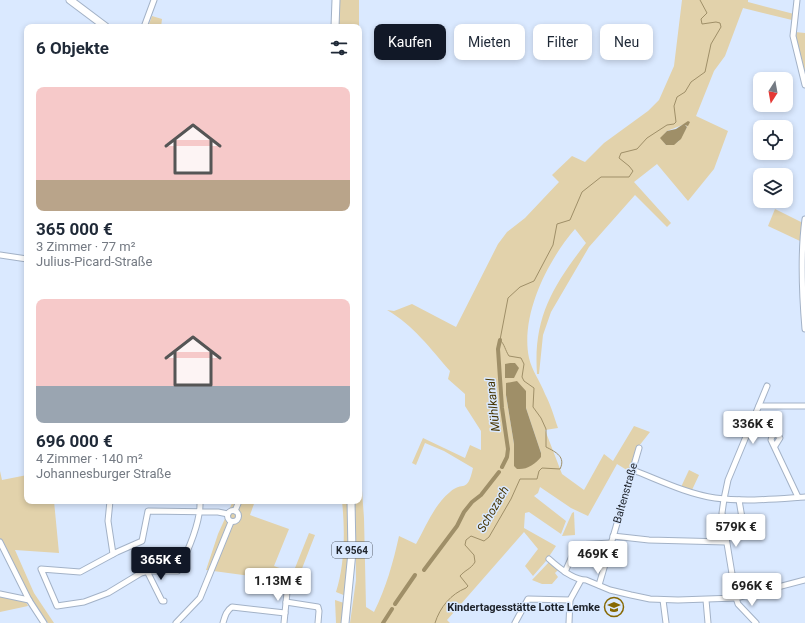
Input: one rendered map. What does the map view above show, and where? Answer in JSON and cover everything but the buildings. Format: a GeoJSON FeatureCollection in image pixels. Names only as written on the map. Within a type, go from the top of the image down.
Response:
{"type":"FeatureCollection","features":[{"type":"Feature","properties":{"kind":"main road"},"geometry":{"type":"LineString","coordinates":[[70,0],[102,24]]}},
{"type":"Feature","properties":{"kind":"main road"},"geometry":{"type":"LineString","coordinates":[[335,24],[336,0]]}},
{"type":"Feature","properties":{"kind":"main road","name":"K 9564"},"geometry":{"type":"LineString","coordinates":[[345,623],[352,552],[351,504]]}},
{"type":"Feature","properties":{"kind":"street"},"geometry":{"type":"LineString","coordinates":[[145,24],[154,0]]}},
{"type":"Feature","properties":{"kind":"street"},"geometry":{"type":"LineString","coordinates":[[797,0],[793,31],[805,85]]}},
{"type":"Feature","properties":{"kind":"street"},"geometry":{"type":"LineString","coordinates":[[805,219],[803,236],[802,291],[805,329]]}},
{"type":"Feature","properties":{"kind":"street"},"geometry":{"type":"LineString","coordinates":[[0,255],[24,259]]}},
{"type":"Feature","properties":{"kind":"street"},"geometry":{"type":"LineString","coordinates":[[756,623],[738,604],[736,598],[722,513],[728,480],[767,386]]}},
{"type":"Feature","properties":{"kind":"street"},"geometry":{"type":"LineString","coordinates":[[759,406],[805,406]]}},
{"type":"Feature","properties":{"kind":"street"},"geometry":{"type":"LineString","coordinates":[[775,446],[798,497]]}},
{"type":"Feature","properties":{"kind":"street","name":"Baltenstraße"},"geometry":{"type":"LineString","coordinates":[[599,585],[612,536],[639,448]]}},
{"type":"Feature","properties":{"kind":"street"},"geometry":{"type":"LineString","coordinates":[[633,470],[688,491],[724,499],[739,500],[805,497]]}},
{"type":"Feature","properties":{"kind":"street"},"geometry":{"type":"LineString","coordinates":[[739,500],[744,530]]}},
{"type":"Feature","properties":{"kind":"street"},"geometry":{"type":"LineString","coordinates":[[110,504],[108,521],[113,554]]}},
{"type":"Feature","properties":{"kind":"street"},"geometry":{"type":"LineString","coordinates":[[200,504],[199,512],[188,553],[178,571],[147,571],[140,573],[108,593],[84,602],[57,606],[41,569],[80,572],[113,554],[142,542],[148,511],[199,512],[218,512],[228,514],[231,511],[235,511]]}},
{"type":"Feature","properties":{"kind":"street"},"geometry":{"type":"LineString","coordinates":[[235,511],[238,504]]}},
{"type":"Feature","properties":{"kind":"street"},"geometry":{"type":"LineString","coordinates":[[231,522],[236,522],[238,518],[238,514],[235,511]]}},
{"type":"Feature","properties":{"kind":"street"},"geometry":{"type":"LineString","coordinates":[[228,514],[228,519],[231,522]]}},
{"type":"Feature","properties":{"kind":"street"},"geometry":{"type":"LineString","coordinates":[[176,623],[200,598],[231,522]]}},
{"type":"Feature","properties":{"kind":"street"},"geometry":{"type":"LineString","coordinates":[[612,536],[648,540],[726,542]]}},
{"type":"Feature","properties":{"kind":"street"},"geometry":{"type":"LineString","coordinates":[[0,542],[29,600],[44,623]]}},
{"type":"Feature","properties":{"kind":"street"},"geometry":{"type":"LineString","coordinates":[[565,572],[577,545],[610,543]]}},
{"type":"Feature","properties":{"kind":"street"},"geometry":{"type":"LineString","coordinates":[[549,559],[565,572],[581,580],[620,593],[650,599],[706,600],[736,598],[805,580]]}},
{"type":"Feature","properties":{"kind":"street"},"geometry":{"type":"LineString","coordinates":[[147,571],[162,601],[164,601]]}},
{"type":"Feature","properties":{"kind":"street"},"geometry":{"type":"LineString","coordinates":[[256,578],[288,582],[284,623]]}},
{"type":"Feature","properties":{"kind":"street"},"geometry":{"type":"LineString","coordinates":[[569,623],[570,600],[581,580]]}},
{"type":"Feature","properties":{"kind":"street"},"geometry":{"type":"LineString","coordinates":[[0,594],[29,600]]}},
{"type":"Feature","properties":{"kind":"street"},"geometry":{"type":"LineString","coordinates":[[515,623],[528,598],[570,600]]}},
{"type":"Feature","properties":{"kind":"street"},"geometry":{"type":"LineString","coordinates":[[663,600],[666,623]]}},
{"type":"Feature","properties":{"kind":"street"},"geometry":{"type":"LineString","coordinates":[[706,600],[708,623]]}},
{"type":"Feature","properties":{"kind":"street"},"geometry":{"type":"LineString","coordinates":[[286,602],[318,607],[320,611],[318,623]]}},
{"type":"Feature","properties":{"kind":"street"},"geometry":{"type":"LineString","coordinates":[[223,623],[225,615],[232,607],[285,613]]}},
{"type":"Feature","properties":{"kind":"shaded area"},"geometry":{"type":"Polygon","coordinates":[[[339,0],[359,0],[359,24],[338,24],[339,0]]]}},
{"type":"Feature","properties":{"kind":"shaded area"},"geometry":{"type":"Polygon","coordinates":[[[682,0],[748,0],[748,2],[794,14],[792,20],[743,8],[725,56],[714,71],[696,116],[728,131],[714,169],[688,201],[657,164],[634,182],[671,223],[667,227],[635,195],[589,247],[551,312],[543,335],[539,374],[537,374],[538,336],[542,319],[555,288],[586,243],[575,229],[555,256],[538,289],[532,306],[529,324],[527,341],[529,358],[549,402],[558,428],[545,430],[562,474],[584,490],[604,454],[613,461],[634,426],[650,432],[639,446],[630,472],[617,464],[588,516],[571,508],[540,487],[538,493],[534,496],[566,521],[561,534],[529,512],[525,513],[524,528],[556,546],[533,576],[525,566],[538,549],[524,532],[447,620],[450,623],[350,623],[356,580],[355,504],[362,504],[362,490],[366,607],[374,612],[389,575],[399,536],[416,544],[430,517],[439,504],[454,489],[467,484],[471,476],[473,468],[444,451],[425,443],[416,465],[412,463],[423,438],[465,458],[470,445],[481,450],[481,431],[465,406],[465,394],[448,379],[450,371],[414,330],[387,310],[394,311],[412,304],[456,327],[498,244],[507,232],[525,218],[559,182],[552,175],[572,156],[585,162],[604,143],[648,111],[659,100],[674,66],[682,0]],[[685,124],[667,131],[661,138],[666,145],[678,142],[687,127],[685,124]],[[526,391],[506,395],[514,444],[514,466],[530,465],[539,458],[541,453],[526,408],[526,391]]]}},
{"type":"Feature","properties":{"kind":"shaded area"},"geometry":{"type":"Polygon","coordinates":[[[152,16],[162,19],[161,24],[149,24],[152,16]]]}},
{"type":"Feature","properties":{"kind":"shaded area"},"geometry":{"type":"Polygon","coordinates":[[[795,32],[805,33],[805,77],[795,32]]]}},
{"type":"Feature","properties":{"kind":"shaded area"},"geometry":{"type":"Polygon","coordinates":[[[688,121],[690,122],[688,126],[685,125],[687,127],[681,139],[674,145],[666,145],[660,138],[667,131],[676,129],[688,121]]]}},
{"type":"Feature","properties":{"kind":"shaded area"},"geometry":{"type":"Polygon","coordinates":[[[775,209],[803,223],[800,241],[768,226],[775,209]]]}},
{"type":"Feature","properties":{"kind":"shaded area"},"geometry":{"type":"Polygon","coordinates":[[[515,363],[519,368],[514,378],[505,378],[505,364],[515,363]]]}},
{"type":"Feature","properties":{"kind":"shaded area"},"geometry":{"type":"Polygon","coordinates":[[[517,381],[526,391],[526,408],[541,453],[541,457],[533,464],[521,469],[517,469],[514,466],[514,444],[506,395],[506,383],[517,381]]]}},
{"type":"Feature","properties":{"kind":"shaded area"},"geometry":{"type":"Polygon","coordinates":[[[689,470],[699,475],[692,490],[681,487],[689,470]]]}},
{"type":"Feature","properties":{"kind":"shaded area"},"geometry":{"type":"Polygon","coordinates":[[[0,471],[2,480],[24,476],[24,504],[54,504],[59,553],[15,550],[34,593],[54,623],[48,623],[31,598],[0,539],[0,471]]]}},
{"type":"Feature","properties":{"kind":"shaded area"},"geometry":{"type":"Polygon","coordinates":[[[232,504],[254,504],[250,515],[289,529],[274,566],[293,573],[309,533],[315,535],[296,584],[287,581],[206,570],[218,534],[232,504]]]}},
{"type":"Feature","properties":{"kind":"shaded area"},"geometry":{"type":"Polygon","coordinates":[[[342,504],[349,504],[350,528],[346,596],[336,592],[343,559],[344,524],[342,504]]]}},
{"type":"Feature","properties":{"kind":"shaded area"},"geometry":{"type":"Polygon","coordinates":[[[574,512],[575,535],[562,536],[572,513],[574,512]]]}},
{"type":"Feature","properties":{"kind":"shaded area"},"geometry":{"type":"Polygon","coordinates":[[[549,562],[559,569],[555,573],[558,577],[552,584],[542,584],[532,580],[549,562]]]}},
{"type":"Feature","properties":{"kind":"shaded area"},"geometry":{"type":"Polygon","coordinates":[[[0,596],[25,600],[28,606],[0,612],[0,596]]]}},
{"type":"Feature","properties":{"kind":"shaded area"},"geometry":{"type":"Polygon","coordinates":[[[335,600],[344,603],[342,623],[336,623],[335,600]]]}},
{"type":"Feature","properties":{"kind":"waterway","name":"Schozach"},"geometry":{"type":"LineString","coordinates":[[435,623],[443,606],[451,597],[468,586],[460,576],[475,562],[474,555],[465,545],[466,540],[471,536],[484,541],[489,537],[511,499],[520,479],[537,479],[539,471],[542,468],[560,469],[562,465],[559,455],[546,447],[546,429],[541,418],[533,407],[534,388],[524,381],[522,377],[524,364],[521,358],[509,356],[500,340],[508,298],[520,287],[534,281],[553,245],[557,224],[570,220],[582,192],[601,177],[629,177],[633,171],[619,158],[621,153],[637,149],[647,138],[667,125],[674,124],[676,122],[674,106],[677,97],[685,92],[691,82],[705,72],[711,44],[721,27],[720,23],[716,22],[702,24],[701,19],[707,13],[700,0]]}},
{"type":"Feature","properties":{"kind":"waterway","name":"Mühlkanal"},"geometry":{"type":"LineString","coordinates":[[500,340],[498,349],[502,408],[508,449],[507,457],[502,467]]}},
{"type":"Feature","properties":{"kind":"waterway","name":"Mühlkanal"},"geometry":{"type":"LineString","coordinates":[[424,570],[457,526],[464,512],[472,502],[481,495],[499,472]]}},
{"type":"Feature","properties":{"kind":"waterway","name":"Mühlkanal"},"geometry":{"type":"LineString","coordinates":[[395,604],[415,575]]}},
{"type":"Feature","properties":{"kind":"waterway","name":"Mühlkanal"},"geometry":{"type":"LineString","coordinates":[[383,623],[392,609]]}},
{"type":"Feature","properties":{"kind":"place","name":"Kindertagesstätte Lotte Lemke"},"geometry":{"type":"Point","coordinates":[614,607]}}]}
